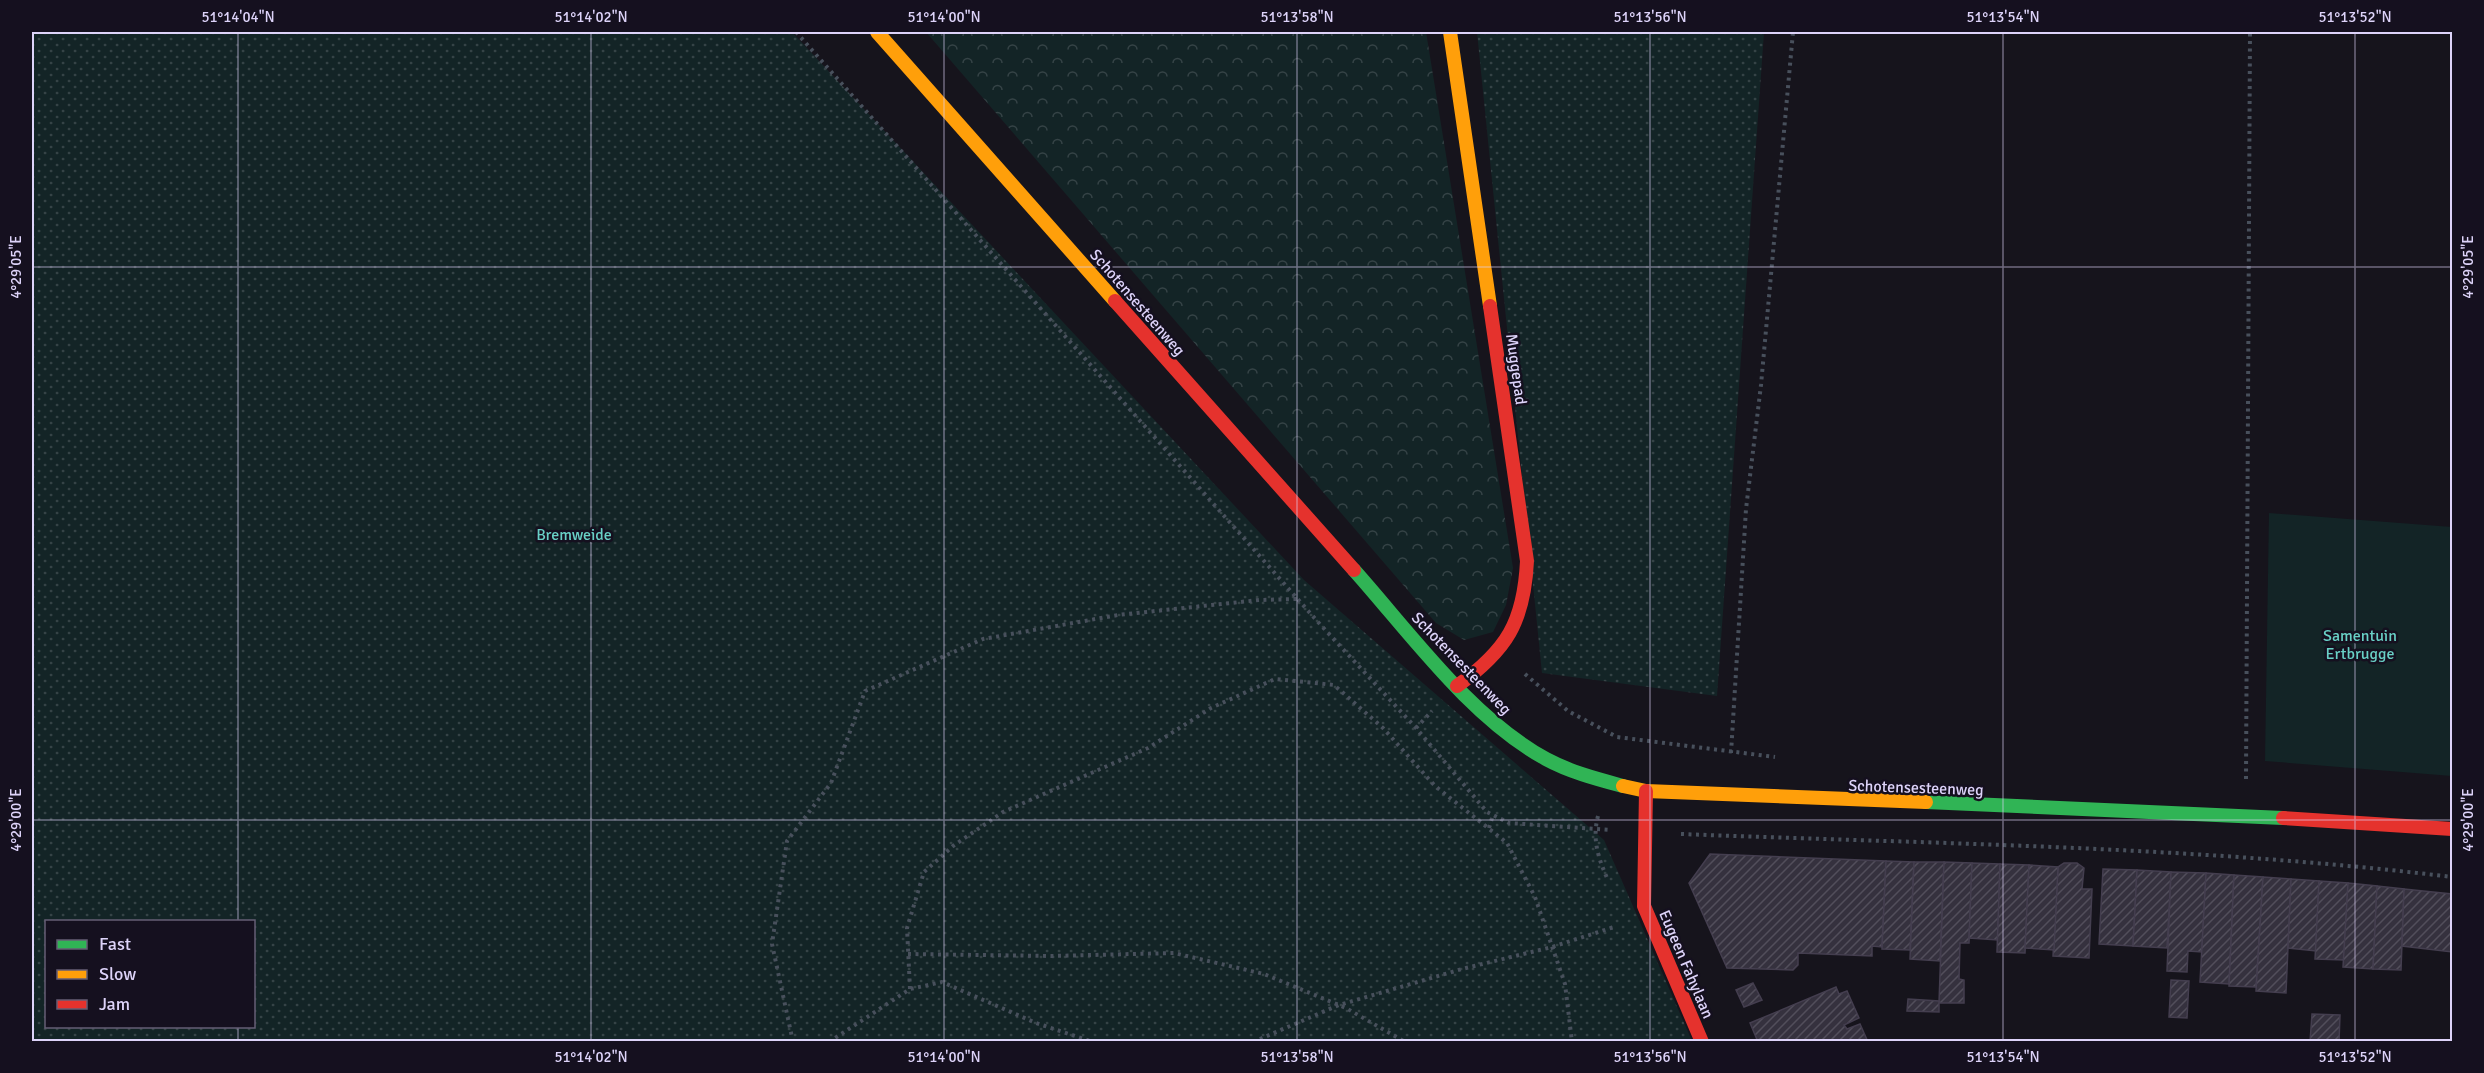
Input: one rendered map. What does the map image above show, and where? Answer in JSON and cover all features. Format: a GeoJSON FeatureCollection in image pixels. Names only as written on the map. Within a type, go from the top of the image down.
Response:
{"type":"FeatureCollection","features":[{"type":"Feature","properties":{"kind":"street","name":"Schotensesteenweg"},"geometry":{"type":"LineString","coordinates":[[877,32],[1457,686],[1504,730],[1536,753],[1591,778],[1646,791],[2239,815],[2452,829]]}},
{"type":"Feature","properties":{"kind":"street","name":"Muggepad"},"geometry":{"type":"LineString","coordinates":[[1450,32],[1527,561],[1527,592],[1518,621],[1504,646],[1485,668],[1457,686]]}},
{"type":"Feature","properties":{"kind":"street","name":"Eugeen Fahylaan"},"geometry":{"type":"LineString","coordinates":[[1646,791],[1644,906],[1702,1041]]}},
{"type":"Feature","properties":{"kind":"path"},"geometry":{"type":"LineString","coordinates":[[796,32],[1298,599],[1416,728],[1473,796],[1493,814],[1509,823],[1645,832],[2224,855],[2369,867],[2452,877]]}},
{"type":"Feature","properties":{"kind":"path"},"geometry":{"type":"LineString","coordinates":[[1729,795],[1746,509],[1761,386],[1794,32]]}},
{"type":"Feature","properties":{"kind":"path"},"geometry":{"type":"LineString","coordinates":[[2246,779],[2250,32]]}},
{"type":"Feature","properties":{"kind":"path"},"geometry":{"type":"LineString","coordinates":[[794,1041],[772,944],[787,841],[831,783],[866,691],[983,639],[1118,615],[1259,600],[1298,599]]}},
{"type":"Feature","properties":{"kind":"path"},"geometry":{"type":"LineString","coordinates":[[1504,646],[1528,678],[1568,711],[1617,737]]}},
{"type":"Feature","properties":{"kind":"path"},"geometry":{"type":"LineString","coordinates":[[910,990],[907,928],[924,872],[953,846],[1003,812],[1148,748],[1211,708],[1275,679],[1334,685],[1383,728],[1435,786],[1507,843],[1535,897],[1565,984],[1572,1041]]}},
{"type":"Feature","properties":{"kind":"path"},"geometry":{"type":"LineString","coordinates":[[1489,828],[1493,814]]}},
{"type":"Feature","properties":{"kind":"path"},"geometry":{"type":"LineString","coordinates":[[1253,1041],[1339,1005],[1462,969],[1552,947],[1619,925]]}},
{"type":"Feature","properties":{"kind":"path"},"geometry":{"type":"LineString","coordinates":[[908,954],[1052,956],[1174,953],[1264,974],[1339,1005],[1405,1041]]}},
{"type":"Feature","properties":{"kind":"path"},"geometry":{"type":"LineString","coordinates":[[829,1041],[910,990],[942,982],[1036,1023],[1093,1041]]}},
{"type":"Feature","properties":{"kind":"green space","name":"Bremweide"},"geometry":{"type":"Polygon","coordinates":[[[32,32],[792,32],[1304,580],[1604,840],[1692,1041],[32,1041],[32,32]]]}},
{"type":"Feature","properties":{"kind":"green space"},"geometry":{"type":"Polygon","coordinates":[[[926,32],[1426,32],[1513,568],[1506,605],[1493,632],[1464,640],[1436,623],[926,32]]]}},
{"type":"Feature","properties":{"kind":"green space"},"geometry":{"type":"Polygon","coordinates":[[[1477,32],[1764,32],[1717,696],[1542,673],[1477,32]]]}},
{"type":"Feature","properties":{"kind":"green space","name":"Samentuin Ertbrugge"},"geometry":{"type":"Polygon","coordinates":[[[2269,513],[2452,527],[2452,776],[2265,761],[2269,513]]]}},
{"type":"Feature","properties":{"kind":"building"},"geometry":{"type":"Polygon","coordinates":[[[1710,854],[1886,861],[1882,947],[1872,946],[1872,956],[1798,953],[1798,965],[1793,970],[1727,968],[1689,883],[1710,854]]]}},
{"type":"Feature","properties":{"kind":"building"},"geometry":{"type":"Polygon","coordinates":[[[1886,861],[1914,862],[1910,950],[1882,949],[1886,861]]]}},
{"type":"Feature","properties":{"kind":"building"},"geometry":{"type":"Polygon","coordinates":[[[1914,862],[1944,862],[1940,961],[1910,959],[1914,862]]]}},
{"type":"Feature","properties":{"kind":"building"},"geometry":{"type":"Polygon","coordinates":[[[1944,862],[1972,863],[1969,943],[1960,943],[1959,979],[1964,980],[1964,1003],[1939,1003],[1944,862]]]}},
{"type":"Feature","properties":{"kind":"building"},"geometry":{"type":"Polygon","coordinates":[[[1972,863],[2000,864],[1998,940],[1969,938],[1972,863]]]}},
{"type":"Feature","properties":{"kind":"building"},"geometry":{"type":"Polygon","coordinates":[[[2064,863],[2077,863],[2084,868],[2082,889],[2092,889],[2089,958],[2053,956],[2058,867],[2064,863]]]}},
{"type":"Feature","properties":{"kind":"building"},"geometry":{"type":"Polygon","coordinates":[[[2000,864],[2029,865],[2025,953],[1997,952],[2000,864]]]}},
{"type":"Feature","properties":{"kind":"building"},"geometry":{"type":"Polygon","coordinates":[[[2029,865],[2058,867],[2054,950],[2025,948],[2029,865]]]}},
{"type":"Feature","properties":{"kind":"building"},"geometry":{"type":"Polygon","coordinates":[[[2103,869],[2137,870],[2133,946],[2099,944],[2103,869]]]}},
{"type":"Feature","properties":{"kind":"building"},"geometry":{"type":"Polygon","coordinates":[[[2137,870],[2171,872],[2167,948],[2133,946],[2137,870]]]}},
{"type":"Feature","properties":{"kind":"building"},"geometry":{"type":"Polygon","coordinates":[[[2171,872],[2206,873],[2202,952],[2188,951],[2187,972],[2167,971],[2171,872]]]}},
{"type":"Feature","properties":{"kind":"building"},"geometry":{"type":"Polygon","coordinates":[[[2206,873],[2234,875],[2229,984],[2200,982],[2206,873]]]}},
{"type":"Feature","properties":{"kind":"building"},"geometry":{"type":"Polygon","coordinates":[[[2234,875],[2263,877],[2256,987],[2229,986],[2234,875]]]}},
{"type":"Feature","properties":{"kind":"building"},"geometry":{"type":"Polygon","coordinates":[[[2263,877],[2291,879],[2286,993],[2256,991],[2263,877]]]}},
{"type":"Feature","properties":{"kind":"building"},"geometry":{"type":"Polygon","coordinates":[[[2291,879],[2319,881],[2316,951],[2288,948],[2291,879]]]}},
{"type":"Feature","properties":{"kind":"building"},"geometry":{"type":"Polygon","coordinates":[[[2319,881],[2348,883],[2344,960],[2315,959],[2319,881]]]}},
{"type":"Feature","properties":{"kind":"building"},"geometry":{"type":"Polygon","coordinates":[[[2348,883],[2377,886],[2373,969],[2343,967],[2348,883]]]}},
{"type":"Feature","properties":{"kind":"building"},"geometry":{"type":"Polygon","coordinates":[[[2377,886],[2404,889],[2401,970],[2373,969],[2377,886]]]}},
{"type":"Feature","properties":{"kind":"building"},"geometry":{"type":"Polygon","coordinates":[[[2404,889],[2452,894],[2452,952],[2402,946],[2404,889]]]}},
{"type":"Feature","properties":{"kind":"building"},"geometry":{"type":"Polygon","coordinates":[[[2171,980],[2189,981],[2187,1018],[2169,1017],[2171,980]]]}},
{"type":"Feature","properties":{"kind":"building"},"geometry":{"type":"Polygon","coordinates":[[[1753,983],[1762,1000],[1744,1007],[1736,990],[1753,983]]]}},
{"type":"Feature","properties":{"kind":"building"},"geometry":{"type":"Polygon","coordinates":[[[1836,987],[1839,994],[1847,991],[1859,1018],[1844,1025],[1847,1029],[1860,1024],[1868,1042],[1758,1042],[1750,1023],[1836,987]]]}},
{"type":"Feature","properties":{"kind":"building"},"geometry":{"type":"Polygon","coordinates":[[[1908,999],[1939,1001],[1939,1012],[1907,1011],[1908,999]]]}},
{"type":"Feature","properties":{"kind":"building"},"geometry":{"type":"Polygon","coordinates":[[[2312,1014],[2340,1015],[2339,1042],[2310,1042],[2312,1014]]]}},
{"type":"Feature","properties":{"kind":"traffic: fast"},"geometry":{"type":"LineString","coordinates":[[1354,570],[1443,673],[1492,721],[1519,742],[1555,764],[1623,786]]}},
{"type":"Feature","properties":{"kind":"traffic: fast"},"geometry":{"type":"LineString","coordinates":[[1926,802],[2283,818]]}},
{"type":"Feature","properties":{"kind":"traffic: slow"},"geometry":{"type":"LineString","coordinates":[[877,32],[1115,301]]}},
{"type":"Feature","properties":{"kind":"traffic: slow"},"geometry":{"type":"LineString","coordinates":[[1450,32],[1490,306]]}},
{"type":"Feature","properties":{"kind":"traffic: slow"},"geometry":{"type":"LineString","coordinates":[[1623,786],[1646,791],[1926,802]]}},
{"type":"Feature","properties":{"kind":"traffic: jam"},"geometry":{"type":"LineString","coordinates":[[1115,301],[1354,570]]}},
{"type":"Feature","properties":{"kind":"traffic: jam"},"geometry":{"type":"LineString","coordinates":[[1457,686],[1489,660],[1510,633],[1522,601],[1527,561],[1490,306]]}},
{"type":"Feature","properties":{"kind":"traffic: jam"},"geometry":{"type":"LineString","coordinates":[[1646,791],[1644,906],[1702,1042]]}},
{"type":"Feature","properties":{"kind":"traffic: jam"},"geometry":{"type":"LineString","coordinates":[[2283,818],[2452,829]]}}]}
